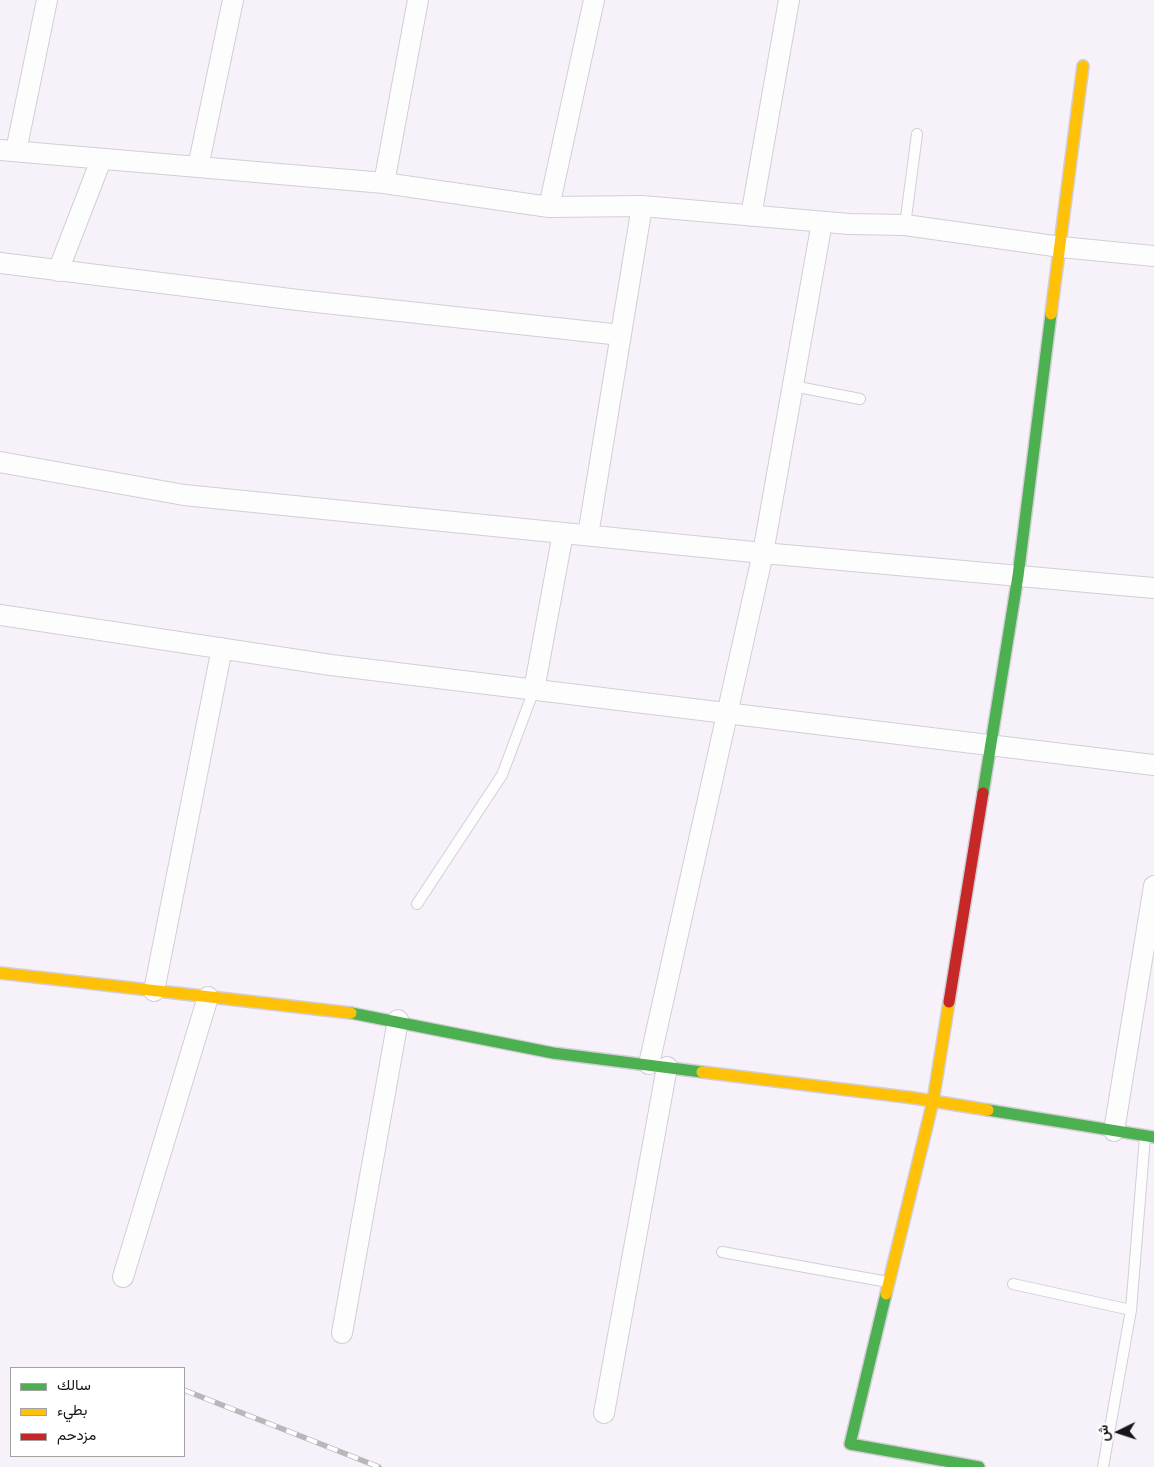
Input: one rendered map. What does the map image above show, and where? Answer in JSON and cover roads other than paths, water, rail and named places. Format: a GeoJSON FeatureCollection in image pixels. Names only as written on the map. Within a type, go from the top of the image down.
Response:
{"type":"FeatureCollection","features":[{"type":"Feature","properties":{"kind":"street"},"geometry":{"type":"LineString","coordinates":[[47,0],[8,150],[102,160],[384,183],[549,208],[642,206],[822,222],[905,225],[1061,247],[1154,256]]}},
{"type":"Feature","properties":{"kind":"street"},"geometry":{"type":"LineString","coordinates":[[198,167],[232,0]]}},
{"type":"Feature","properties":{"kind":"street"},"geometry":{"type":"LineString","coordinates":[[384,183],[418,0]]}},
{"type":"Feature","properties":{"kind":"street"},"geometry":{"type":"LineString","coordinates":[[549,208],[594,0]]}},
{"type":"Feature","properties":{"kind":"street"},"geometry":{"type":"LineString","coordinates":[[751,216],[789,0]]}},
{"type":"Feature","properties":{"kind":"street"},"geometry":{"type":"LineString","coordinates":[[978,1467],[850,1444],[933,1101],[1018,576],[1083,66]]}},
{"type":"Feature","properties":{"kind":"street"},"geometry":{"type":"LineString","coordinates":[[58,270],[102,160]]}},
{"type":"Feature","properties":{"kind":"street"},"geometry":{"type":"LineString","coordinates":[[588,535],[642,206]]}},
{"type":"Feature","properties":{"kind":"street"},"geometry":{"type":"LineString","coordinates":[[604,1413],[658,1066],[729,714],[764,553],[822,222]]}},
{"type":"Feature","properties":{"kind":"street"},"geometry":{"type":"LineString","coordinates":[[0,263],[298,300],[621,335]]}},
{"type":"Feature","properties":{"kind":"street"},"geometry":{"type":"LineString","coordinates":[[0,462],[184,495],[764,553],[1154,588]]}},
{"type":"Feature","properties":{"kind":"street"},"geometry":{"type":"LineString","coordinates":[[534,690],[563,533]]}},
{"type":"Feature","properties":{"kind":"street"},"geometry":{"type":"LineString","coordinates":[[0,615],[222,648],[534,690],[1154,765]]}},
{"type":"Feature","properties":{"kind":"street"},"geometry":{"type":"LineString","coordinates":[[154,991],[222,648]]}},
{"type":"Feature","properties":{"kind":"street"},"geometry":{"type":"LineString","coordinates":[[1114,1131],[1154,886]]}},
{"type":"Feature","properties":{"kind":"street"},"geometry":{"type":"LineString","coordinates":[[0,973],[370,1015],[553,1053],[933,1101],[1149,1137]]}},
{"type":"Feature","properties":{"kind":"street"},"geometry":{"type":"LineString","coordinates":[[123,1277],[208,997]]}},
{"type":"Feature","properties":{"kind":"street"},"geometry":{"type":"LineString","coordinates":[[342,1333],[398,1020]]}},
{"type":"Feature","properties":{"kind":"lane"},"geometry":{"type":"LineString","coordinates":[[905,225],[917,134]]}},
{"type":"Feature","properties":{"kind":"lane"},"geometry":{"type":"LineString","coordinates":[[793,386],[860,399]]}},
{"type":"Feature","properties":{"kind":"lane"},"geometry":{"type":"LineString","coordinates":[[417,904],[502,775],[534,690]]}},
{"type":"Feature","properties":{"kind":"lane"},"geometry":{"type":"LineString","coordinates":[[1103,1467],[1131,1310],[1149,1137]]}},
{"type":"Feature","properties":{"kind":"lane"},"geometry":{"type":"LineString","coordinates":[[722,1252],[889,1282]]}},
{"type":"Feature","properties":{"kind":"lane"},"geometry":{"type":"LineString","coordinates":[[1013,1284],[1131,1310]]}},
{"type":"Feature","properties":{"kind":"railway"},"geometry":{"type":"LineString","coordinates":[[185,1390],[379,1467]]}}]}
